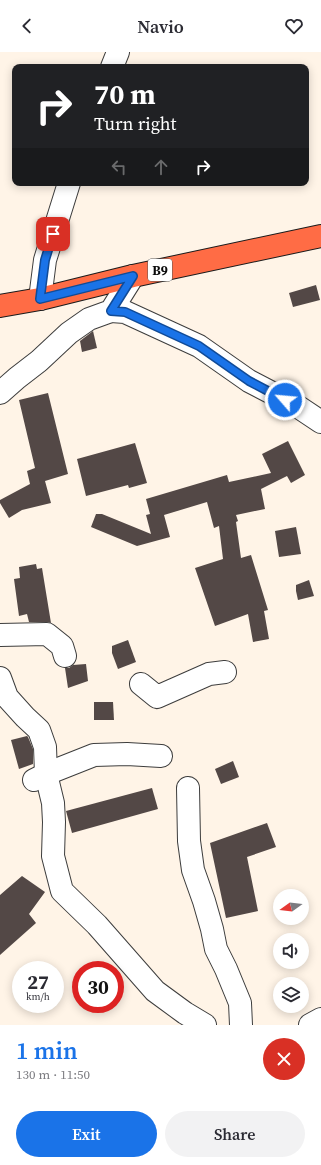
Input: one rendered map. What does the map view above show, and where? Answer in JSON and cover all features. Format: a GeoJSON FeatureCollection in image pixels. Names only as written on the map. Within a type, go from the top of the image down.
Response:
{"type":"FeatureCollection","features":[{"type":"Feature","properties":{"kind":"highway","name":"B9"},"geometry":{"type":"LineString","coordinates":[[0,306],[40,299],[133,276],[321,236]]}},
{"type":"Feature","properties":{"kind":"street"},"geometry":{"type":"LineString","coordinates":[[113,64],[118,52]]}},
{"type":"Feature","properties":{"kind":"street"},"geometry":{"type":"LineString","coordinates":[[40,299],[45,260],[68,186]]}},
{"type":"Feature","properties":{"kind":"street"},"geometry":{"type":"LineString","coordinates":[[111,311],[133,276]]}},
{"type":"Feature","properties":{"kind":"street"},"geometry":{"type":"LineString","coordinates":[[0,393],[39,361],[69,333],[89,319],[111,311],[125,312],[199,346],[249,381],[297,406],[321,422]]}},
{"type":"Feature","properties":{"kind":"street"},"geometry":{"type":"LineString","coordinates":[[0,635],[47,634],[62,646],[65,656]]}},
{"type":"Feature","properties":{"kind":"street"},"geometry":{"type":"LineString","coordinates":[[141,684],[157,697],[209,674],[226,672]]}},
{"type":"Feature","properties":{"kind":"street"},"geometry":{"type":"LineString","coordinates":[[0,678],[7,697],[39,730],[44,747],[40,777],[53,803],[53,856],[62,891],[97,925],[155,991],[185,1013],[205,1025]]}},
{"type":"Feature","properties":{"kind":"street"},"geometry":{"type":"LineString","coordinates":[[40,777],[94,755],[127,754],[161,756]]}},
{"type":"Feature","properties":{"kind":"street"},"geometry":{"type":"LineString","coordinates":[[188,788],[189,841],[193,870],[212,928],[216,949],[240,1003],[241,1025]]}},
{"type":"Feature","properties":{"kind":"street"},"geometry":{"type":"LineString","coordinates":[[310,1025],[321,1019]]}},
{"type":"Feature","properties":{"kind":"building"},"geometry":{"type":"Polygon","coordinates":[[[316,285],[320,300],[293,307],[289,293],[316,285]]]}},
{"type":"Feature","properties":{"kind":"building"},"geometry":{"type":"Polygon","coordinates":[[[93,331],[97,348],[82,352],[80,341],[93,331]]]}},
{"type":"Feature","properties":{"kind":"building"},"geometry":{"type":"Polygon","coordinates":[[[48,393],[68,474],[45,481],[51,503],[22,510],[9,518],[0,503],[0,500],[30,484],[27,471],[35,468],[19,400],[48,393]]]}},
{"type":"Feature","properties":{"kind":"building"},"geometry":{"type":"Polygon","coordinates":[[[288,441],[305,475],[291,483],[287,476],[261,489],[265,509],[236,515],[238,521],[236,522],[241,558],[251,555],[268,610],[264,611],[269,639],[253,642],[248,614],[215,626],[195,568],[223,559],[219,526],[214,528],[207,502],[164,515],[170,537],[137,546],[91,527],[96,514],[102,514],[151,534],[146,515],[150,514],[146,499],[227,475],[229,482],[271,473],[262,454],[288,441]]]}},
{"type":"Feature","properties":{"kind":"building"},"geometry":{"type":"Polygon","coordinates":[[[135,443],[147,483],[129,488],[128,485],[86,496],[77,459],[135,443]]]}},
{"type":"Feature","properties":{"kind":"building"},"geometry":{"type":"Polygon","coordinates":[[[296,527],[301,554],[279,557],[275,531],[296,527]]]}},
{"type":"Feature","properties":{"kind":"building"},"geometry":{"type":"Polygon","coordinates":[[[36,564],[37,569],[42,568],[51,623],[29,622],[27,614],[19,616],[14,579],[20,578],[19,567],[36,564]]]}},
{"type":"Feature","properties":{"kind":"building"},"geometry":{"type":"Polygon","coordinates":[[[309,580],[314,596],[298,600],[296,585],[309,580]]]}},
{"type":"Feature","properties":{"kind":"building"},"geometry":{"type":"Polygon","coordinates":[[[128,640],[136,662],[118,669],[112,653],[112,646],[128,640]]]}},
{"type":"Feature","properties":{"kind":"building"},"geometry":{"type":"Polygon","coordinates":[[[86,664],[88,681],[68,688],[65,668],[69,668],[73,665],[86,664]]]}},
{"type":"Feature","properties":{"kind":"building"},"geometry":{"type":"Polygon","coordinates":[[[94,702],[113,702],[114,720],[94,720],[94,702]]]}},
{"type":"Feature","properties":{"kind":"building"},"geometry":{"type":"Polygon","coordinates":[[[27,736],[33,749],[33,764],[19,769],[11,740],[27,736]]]}},
{"type":"Feature","properties":{"kind":"building"},"geometry":{"type":"Polygon","coordinates":[[[233,761],[239,777],[221,784],[215,769],[233,761]]]}},
{"type":"Feature","properties":{"kind":"building"},"geometry":{"type":"Polygon","coordinates":[[[152,788],[158,809],[72,833],[66,811],[152,788]]]}},
{"type":"Feature","properties":{"kind":"building"},"geometry":{"type":"Polygon","coordinates":[[[267,823],[276,847],[247,857],[258,911],[226,918],[210,843],[267,823]]]}},
{"type":"Feature","properties":{"kind":"building"},"geometry":{"type":"Polygon","coordinates":[[[22,876],[45,892],[29,914],[36,923],[0,955],[0,895],[22,876]]]}},
{"type":"Feature","properties":{"kind":"route"},"geometry":{"type":"LineString","coordinates":[[53,234],[45,260],[40,299],[133,276],[111,311],[125,312],[199,346],[249,381],[285,400]]}}]}
